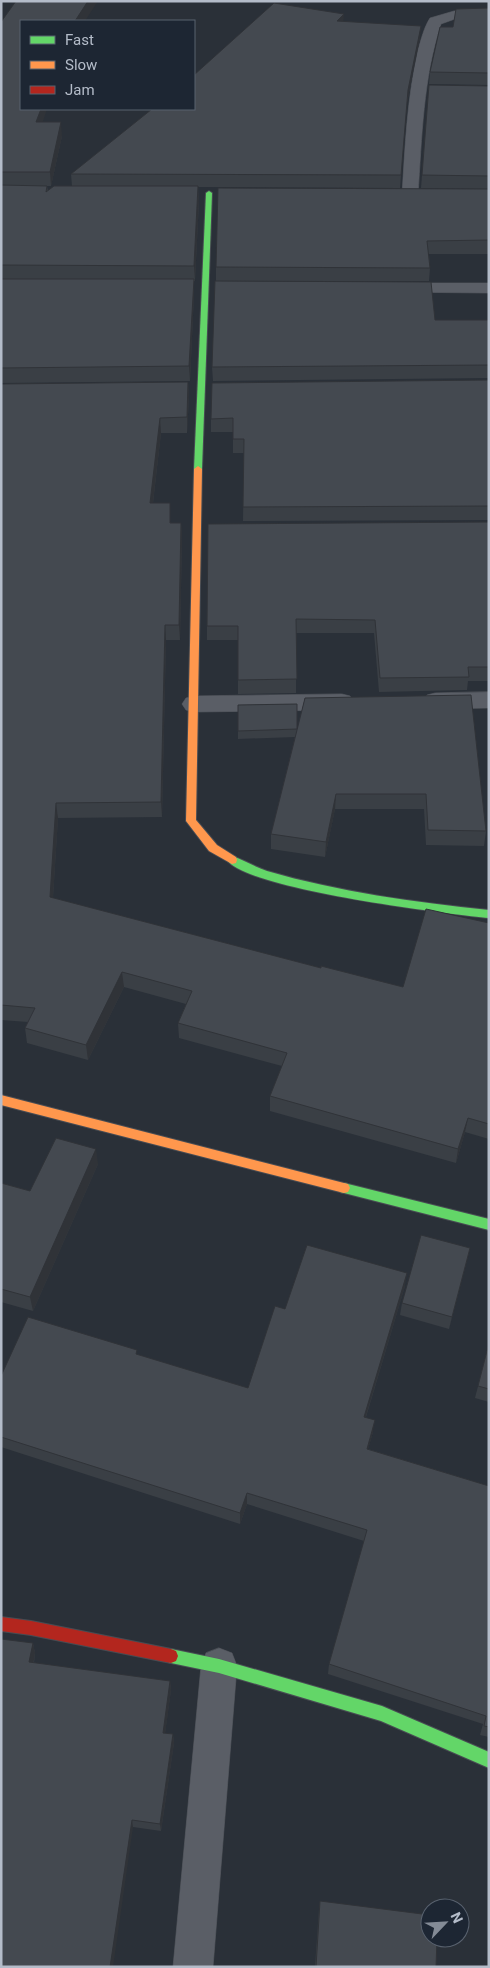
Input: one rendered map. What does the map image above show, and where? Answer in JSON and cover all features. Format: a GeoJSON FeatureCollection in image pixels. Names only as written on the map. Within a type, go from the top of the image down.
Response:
{"type":"FeatureCollection","features":[{"type":"Feature","properties":{"kind":"street"},"geometry":{"type":"LineString","coordinates":[[410,195],[429,37],[435,20],[454,15],[489,14]]}},
{"type":"Feature","properties":{"kind":"street"},"geometry":{"type":"LineString","coordinates":[[190,193],[228,193]]}},
{"type":"Feature","properties":{"kind":"street"},"geometry":{"type":"LineString","coordinates":[[209,193],[205,288],[209,390],[204,529],[194,704],[191,821],[213,848],[238,864],[299,883],[422,908],[489,914]]}},
{"type":"Feature","properties":{"kind":"street"},"geometry":{"type":"LineString","coordinates":[[391,194],[430,195]]}},
{"type":"Feature","properties":{"kind":"street"},"geometry":{"type":"LineString","coordinates":[[186,288],[225,288]]}},
{"type":"Feature","properties":{"kind":"street"},"geometry":{"type":"LineString","coordinates":[[375,288],[489,288]]}},
{"type":"Feature","properties":{"kind":"street"},"geometry":{"type":"LineString","coordinates":[[180,391],[209,390]]}},
{"type":"Feature","properties":{"kind":"street"},"geometry":{"type":"LineString","coordinates":[[410,701],[489,700]]}},
{"type":"Feature","properties":{"kind":"street"},"geometry":{"type":"LineString","coordinates":[[194,704],[361,702]]}},
{"type":"Feature","properties":{"kind":"street"},"geometry":{"type":"LineString","coordinates":[[1,1100],[489,1225]]}},
{"type":"Feature","properties":{"kind":"street"},"geometry":{"type":"LineString","coordinates":[[1,1624],[31,1628],[219,1666],[382,1714],[489,1760]]}},
{"type":"Feature","properties":{"kind":"street"},"geometry":{"type":"LineString","coordinates":[[193,1967],[219,1666]]}},
{"type":"Feature","properties":{"kind":"building"},"geometry":{"type":"Polygon","coordinates":[[[16,1],[88,1],[76,20],[20,20],[20,110],[41,110],[36,122],[61,122],[50,172],[1,172],[1,22],[16,1]]]}},
{"type":"Feature","properties":{"kind":"building"},"geometry":{"type":"Polygon","coordinates":[[[274,3],[344,14],[337,21],[421,26],[408,90],[401,175],[71,174],[151,110],[195,110],[195,74],[274,3]]]}},
{"type":"Feature","properties":{"kind":"building"},"geometry":{"type":"Polygon","coordinates":[[[489,8],[489,73],[430,72],[440,27],[453,27],[456,9],[489,8]]]}},
{"type":"Feature","properties":{"kind":"building"},"geometry":{"type":"Polygon","coordinates":[[[429,85],[489,86],[489,176],[422,175],[429,85]]]}},
{"type":"Feature","properties":{"kind":"building"},"geometry":{"type":"Polygon","coordinates":[[[1,185],[47,186],[46,192],[54,186],[198,186],[194,266],[1,265],[1,185]]]}},
{"type":"Feature","properties":{"kind":"building"},"geometry":{"type":"Polygon","coordinates":[[[218,188],[489,189],[489,240],[427,241],[430,268],[216,267],[218,188]]]}},
{"type":"Feature","properties":{"kind":"building"},"geometry":{"type":"Polygon","coordinates":[[[1,279],[194,279],[189,366],[1,368],[1,279]]]}},
{"type":"Feature","properties":{"kind":"building"},"geometry":{"type":"Polygon","coordinates":[[[215,281],[431,282],[435,320],[489,320],[489,365],[212,367],[215,281]]]}},
{"type":"Feature","properties":{"kind":"building"},"geometry":{"type":"Polygon","coordinates":[[[489,380],[489,506],[243,507],[244,439],[233,439],[233,418],[211,419],[212,383],[489,380]]]}},
{"type":"Feature","properties":{"kind":"building"},"geometry":{"type":"Polygon","coordinates":[[[188,382],[187,417],[160,418],[150,503],[170,503],[170,523],[181,523],[179,625],[165,625],[161,802],[56,803],[50,897],[321,968],[321,966],[403,987],[426,909],[489,923],[489,1124],[468,1118],[458,1149],[270,1096],[287,1053],[178,1023],[192,991],[122,972],[86,1045],[25,1028],[35,1008],[1,1005],[1,384],[188,382]]]}},
{"type":"Feature","properties":{"kind":"building"},"geometry":{"type":"Polygon","coordinates":[[[489,522],[489,667],[468,667],[469,677],[380,678],[375,620],[296,619],[297,679],[238,680],[238,626],[207,626],[208,524],[489,522]]]}},
{"type":"Feature","properties":{"kind":"building"},"geometry":{"type":"Polygon","coordinates":[[[471,695],[486,831],[428,830],[426,794],[336,794],[326,842],[271,834],[305,698],[471,695]]]}},
{"type":"Feature","properties":{"kind":"building"},"geometry":{"type":"Polygon","coordinates":[[[297,704],[297,729],[238,731],[238,705],[297,704]]]}},
{"type":"Feature","properties":{"kind":"building"},"geometry":{"type":"Polygon","coordinates":[[[56,1138],[96,1149],[30,1297],[1,1289],[1,1183],[30,1191],[56,1138]]]}},
{"type":"Feature","properties":{"kind":"building"},"geometry":{"type":"Polygon","coordinates":[[[421,1235],[470,1248],[452,1317],[402,1303],[421,1235]]]}},
{"type":"Feature","properties":{"kind":"building"},"geometry":{"type":"Polygon","coordinates":[[[307,1245],[407,1273],[364,1417],[375,1420],[367,1449],[489,1486],[489,1727],[484,1726],[486,1716],[329,1664],[367,1530],[247,1493],[240,1513],[1,1437],[1,1376],[28,1317],[137,1350],[136,1354],[248,1388],[275,1306],[285,1309],[307,1245]]]}},
{"type":"Feature","properties":{"kind":"building"},"geometry":{"type":"Polygon","coordinates":[[[489,1343],[489,1389],[478,1386],[489,1343]]]}},
{"type":"Feature","properties":{"kind":"building"},"geometry":{"type":"Polygon","coordinates":[[[1,1639],[33,1643],[29,1662],[170,1681],[163,1733],[173,1734],[160,1824],[132,1820],[110,1967],[1,1967],[1,1639]]]}},
{"type":"Feature","properties":{"kind":"building"},"geometry":{"type":"Polygon","coordinates":[[[320,1901],[420,1914],[420,1948],[437,1948],[436,1967],[316,1967],[320,1901]]]}},
{"type":"Feature","properties":{"kind":"traffic: fast"},"geometry":{"type":"LineString","coordinates":[[198,469],[209,193]]}},
{"type":"Feature","properties":{"kind":"traffic: fast"},"geometry":{"type":"LineString","coordinates":[[232,860],[249,869],[279,878],[353,895],[398,903],[489,914]]}},
{"type":"Feature","properties":{"kind":"traffic: fast"},"geometry":{"type":"LineString","coordinates":[[344,1188],[489,1225]]}},
{"type":"Feature","properties":{"kind":"traffic: fast"},"geometry":{"type":"LineString","coordinates":[[171,1656],[219,1666],[382,1714],[489,1760]]}},
{"type":"Feature","properties":{"kind":"traffic: slow"},"geometry":{"type":"LineString","coordinates":[[198,469],[191,821],[213,848],[232,860]]}},
{"type":"Feature","properties":{"kind":"traffic: slow"},"geometry":{"type":"LineString","coordinates":[[1,1100],[344,1188]]}},
{"type":"Feature","properties":{"kind":"traffic: jam"},"geometry":{"type":"LineString","coordinates":[[1,1624],[31,1628],[171,1656]]}}]}
